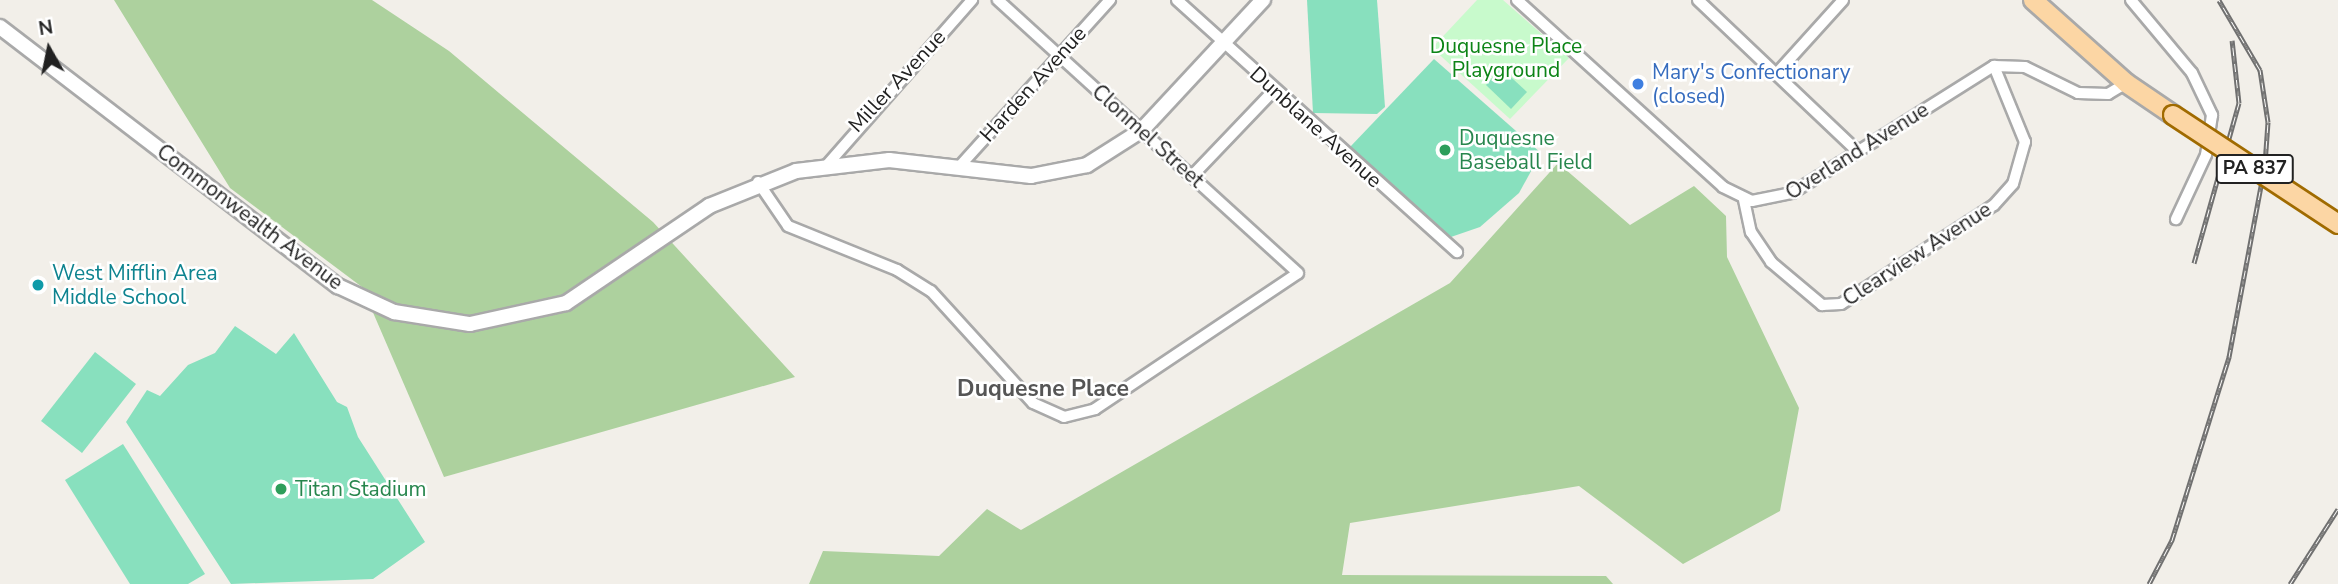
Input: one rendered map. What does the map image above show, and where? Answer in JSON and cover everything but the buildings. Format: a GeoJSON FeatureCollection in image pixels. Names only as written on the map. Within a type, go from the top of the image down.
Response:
{"type":"FeatureCollection","features":[{"type":"Feature","properties":{"kind":"main road","name":"PA 837"},"geometry":{"type":"LineString","coordinates":[[2033,0],[2126,83],[2338,224]]}},
{"type":"Feature","properties":{"kind":"street","name":"Miller Avenue"},"geometry":{"type":"LineString","coordinates":[[827,165],[972,0]]}},
{"type":"Feature","properties":{"kind":"street","name":"Clonmel Street"},"geometry":{"type":"LineString","coordinates":[[758,182],[788,226],[897,270],[930,291],[1021,392],[1051,414],[1074,418],[1095,409],[1298,274],[998,0]]}},
{"type":"Feature","properties":{"kind":"street","name":"Harden Avenue"},"geometry":{"type":"LineString","coordinates":[[958,168],[1110,0]]}},
{"type":"Feature","properties":{"kind":"street","name":"Dunblane Avenue"},"geometry":{"type":"LineString","coordinates":[[1177,0],[1457,252]]}},
{"type":"Feature","properties":{"kind":"street","name":"Commonwealth Avenue"},"geometry":{"type":"LineString","coordinates":[[0,27],[326,277],[366,301],[422,319],[487,323],[566,303],[694,216],[758,182],[827,165],[889,160],[1014,176],[1059,174],[1100,160],[1142,130],[1263,0]]}},
{"type":"Feature","properties":{"kind":"street"},"geometry":{"type":"LineString","coordinates":[[1517,0],[1744,200]]}},
{"type":"Feature","properties":{"kind":"street"},"geometry":{"type":"LineString","coordinates":[[1698,0],[1778,72],[1857,151]]}},
{"type":"Feature","properties":{"kind":"street"},"geometry":{"type":"LineString","coordinates":[[1778,72],[1843,0]]}},
{"type":"Feature","properties":{"kind":"street"},"geometry":{"type":"LineString","coordinates":[[2131,0],[2192,72],[2212,115],[2206,155],[2176,219]]}},
{"type":"Feature","properties":{"kind":"street"},"geometry":{"type":"LineString","coordinates":[[1994,66],[2025,67],[2078,93],[2108,94],[2126,83]]}},
{"type":"Feature","properties":{"kind":"street","name":"Clearview Avenue"},"geometry":{"type":"LineString","coordinates":[[1744,200],[1751,232],[1771,262],[1822,305],[1841,304],[1994,205],[2014,184],[2025,153],[2023,132],[1994,66]]}},
{"type":"Feature","properties":{"kind":"street","name":"Overland Avenue"},"geometry":{"type":"LineString","coordinates":[[1744,200],[1783,197],[1994,66]]}},
{"type":"Feature","properties":{"kind":"street"},"geometry":{"type":"LineString","coordinates":[[1192,176],[1275,89]]}},
{"type":"Feature","properties":{"kind":"green space"},"geometry":{"type":"Polygon","coordinates":[[[114,0],[372,0],[449,51],[653,222],[795,377],[444,477],[362,287],[230,188],[114,0]]]}},
{"type":"Feature","properties":{"kind":"green space"},"geometry":{"type":"Polygon","coordinates":[[[1307,0],[1377,0],[1385,107],[1377,114],[1313,113],[1307,0]]]}},
{"type":"Feature","properties":{"kind":"green space","name":"Duquesne Place Playground"},"geometry":{"type":"Polygon","coordinates":[[[1477,0],[1503,0],[1569,58],[1510,119],[1432,48],[1477,0]]]}},
{"type":"Feature","properties":{"kind":"green space","name":"Duquesne Baseball Field"},"geometry":{"type":"Polygon","coordinates":[[[1434,59],[1541,153],[1519,193],[1480,227],[1448,238],[1350,147],[1434,59]]]}},
{"type":"Feature","properties":{"kind":"green space"},"geometry":{"type":"Polygon","coordinates":[[[1501,68],[1527,92],[1511,109],[1486,85],[1501,68]]]}},
{"type":"Feature","properties":{"kind":"green space"},"geometry":{"type":"Polygon","coordinates":[[[1558,163],[1630,225],[1694,186],[1726,216],[1727,257],[1799,408],[1780,511],[1683,564],[1579,486],[1350,523],[1342,575],[1606,576],[1613,584],[809,584],[823,551],[939,556],[987,509],[1021,530],[1450,283],[1558,163]]]}},
{"type":"Feature","properties":{"kind":"green space","name":"Titan Stadium"},"geometry":{"type":"Polygon","coordinates":[[[235,326],[276,354],[294,333],[337,402],[347,407],[358,437],[425,542],[373,579],[231,584],[126,422],[147,390],[160,396],[188,365],[215,353],[235,326]]]}},
{"type":"Feature","properties":{"kind":"green space"},"geometry":{"type":"Polygon","coordinates":[[[95,352],[136,384],[82,453],[41,421],[95,352]]]}},
{"type":"Feature","properties":{"kind":"green space"},"geometry":{"type":"Polygon","coordinates":[[[123,444],[205,574],[188,584],[130,584],[65,480],[123,444]]]}},
{"type":"Feature","properties":{"kind":"railway"},"geometry":{"type":"LineString","coordinates":[[2149,584],[2172,540],[2229,357],[2265,164],[2268,122],[2260,70],[2219,0]]}},
{"type":"Feature","properties":{"kind":"railway"},"geometry":{"type":"LineString","coordinates":[[2194,263],[2239,103],[2232,40]]}},
{"type":"Feature","properties":{"kind":"railway"},"geometry":{"type":"LineString","coordinates":[[2290,584],[2338,509]]}},
{"type":"Feature","properties":{"kind":"place","name":"Mary's Confectionary (closed)"},"geometry":{"type":"Point","coordinates":[1638,84]}},
{"type":"Feature","properties":{"kind":"place","name":"Duquesne Baseball Field"},"geometry":{"type":"Point","coordinates":[1445,150]}},
{"type":"Feature","properties":{"kind":"place","name":"West Mifflin Area Middle School"},"geometry":{"type":"Point","coordinates":[38,285]}},
{"type":"Feature","properties":{"kind":"place","name":"Titan Stadium"},"geometry":{"type":"Point","coordinates":[281,489]}},
{"type":"Feature","properties":{"kind":"district","name":"Duquesne Place"},"geometry":{"type":"Point","coordinates":[1043,389]}}]}
